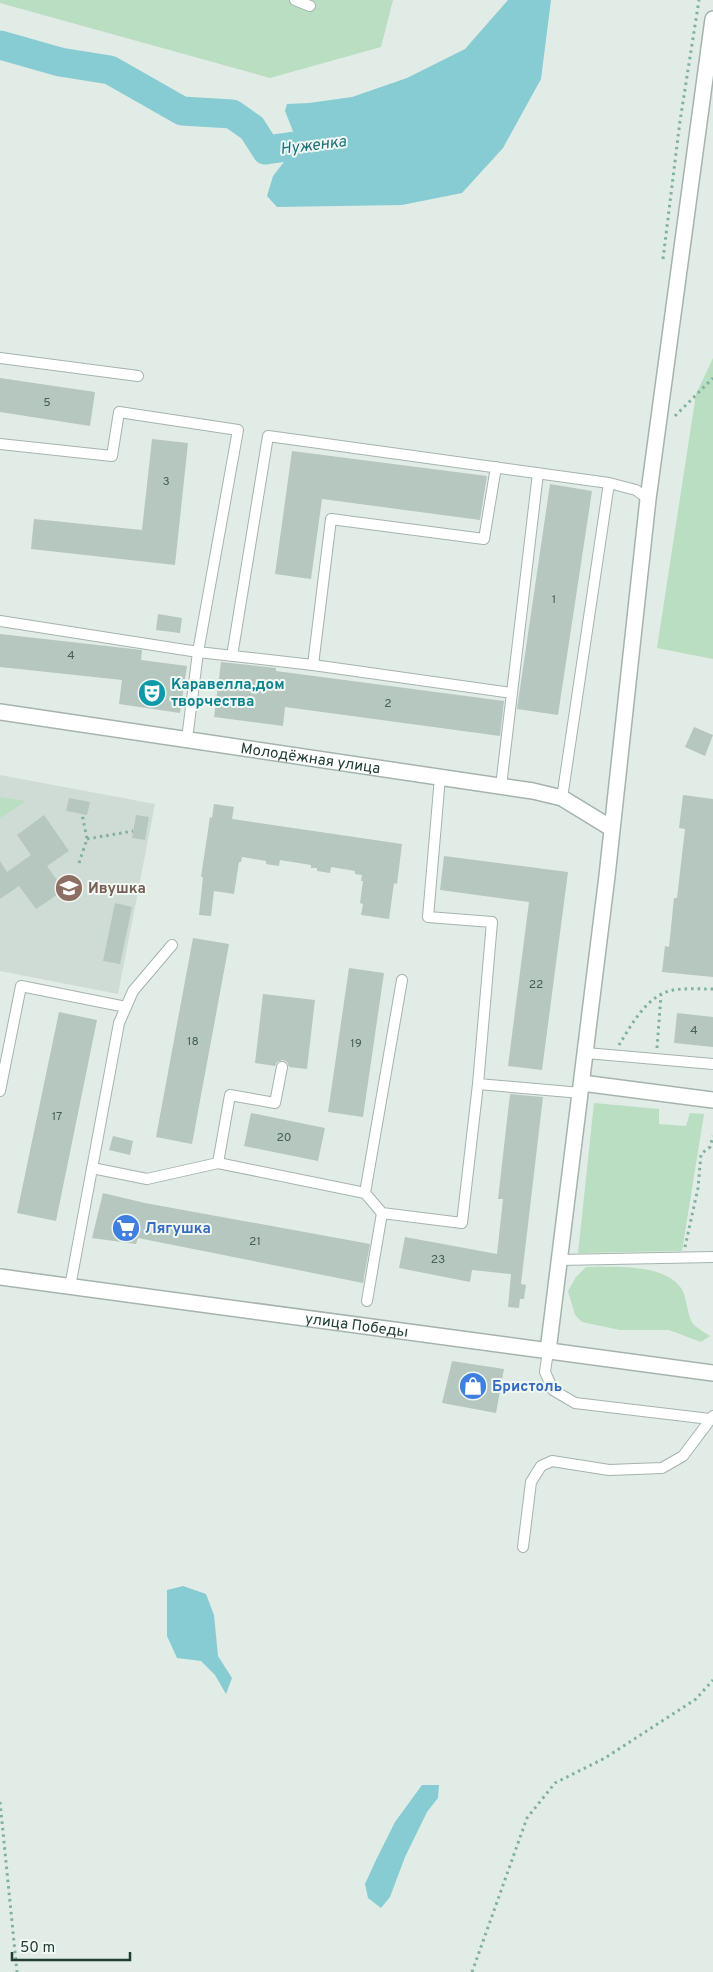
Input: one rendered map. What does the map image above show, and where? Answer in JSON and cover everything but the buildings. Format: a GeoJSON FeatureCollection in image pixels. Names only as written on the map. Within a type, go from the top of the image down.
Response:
{"type":"FeatureCollection","features":[{"type":"Feature","properties":{"kind":"street"},"geometry":{"type":"LineString","coordinates":[[548,1351],[586,1052],[648,499],[713,19]]}},
{"type":"Feature","properties":{"kind":"street","name":"Молодёжная улица"},"geometry":{"type":"LineString","coordinates":[[0,712],[501,786],[562,798],[611,828]]}},
{"type":"Feature","properties":{"kind":"street"},"geometry":{"type":"LineString","coordinates":[[581,1088],[713,1100]]}},
{"type":"Feature","properties":{"kind":"street","name":"улица Победы"},"geometry":{"type":"LineString","coordinates":[[0,1277],[713,1373]]}},
{"type":"Feature","properties":{"kind":"lane"},"geometry":{"type":"LineString","coordinates":[[294,0],[310,6]]}},
{"type":"Feature","properties":{"kind":"lane"},"geometry":{"type":"LineString","coordinates":[[0,358],[138,376]]}},
{"type":"Feature","properties":{"kind":"lane"},"geometry":{"type":"LineString","coordinates":[[0,444],[112,456],[119,412],[238,430],[198,652],[187,739]]}},
{"type":"Feature","properties":{"kind":"lane"},"geometry":{"type":"LineString","coordinates":[[232,656],[268,436],[609,483],[636,490],[648,499]]}},
{"type":"Feature","properties":{"kind":"lane"},"geometry":{"type":"LineString","coordinates":[[312,665],[331,519],[484,539],[496,467]]}},
{"type":"Feature","properties":{"kind":"lane"},"geometry":{"type":"LineString","coordinates":[[501,786],[538,473]]}},
{"type":"Feature","properties":{"kind":"lane"},"geometry":{"type":"LineString","coordinates":[[562,798],[609,483]]}},
{"type":"Feature","properties":{"kind":"lane"},"geometry":{"type":"LineString","coordinates":[[0,621],[198,652],[312,665],[512,694]]}},
{"type":"Feature","properties":{"kind":"lane"},"geometry":{"type":"LineString","coordinates":[[92,1168],[147,1179],[218,1163],[365,1193],[382,1212],[462,1223],[478,1084],[492,922],[428,917],[440,777]]}},
{"type":"Feature","properties":{"kind":"lane"},"geometry":{"type":"LineString","coordinates":[[70,1286],[119,1023],[133,991],[172,945]]}},
{"type":"Feature","properties":{"kind":"lane"},"geometry":{"type":"LineString","coordinates":[[365,1193],[402,980]]}},
{"type":"Feature","properties":{"kind":"lane"},"geometry":{"type":"LineString","coordinates":[[0,1091],[21,986],[126,1007]]}},
{"type":"Feature","properties":{"kind":"lane"},"geometry":{"type":"LineString","coordinates":[[586,1052],[713,1064]]}},
{"type":"Feature","properties":{"kind":"lane"},"geometry":{"type":"LineString","coordinates":[[218,1163],[230,1095],[275,1103],[282,1066]]}},
{"type":"Feature","properties":{"kind":"lane"},"geometry":{"type":"LineString","coordinates":[[478,1084],[581,1088]]}},
{"type":"Feature","properties":{"kind":"lane"},"geometry":{"type":"LineString","coordinates":[[367,1301],[382,1212]]}},
{"type":"Feature","properties":{"kind":"lane"},"geometry":{"type":"LineString","coordinates":[[559,1260],[713,1257]]}},
{"type":"Feature","properties":{"kind":"lane"},"geometry":{"type":"LineString","coordinates":[[548,1351],[545,1372],[553,1390],[575,1402],[712,1418]]}},
{"type":"Feature","properties":{"kind":"lane"},"geometry":{"type":"LineString","coordinates":[[523,1547],[532,1482],[541,1466],[552,1461],[609,1470],[662,1468],[682,1456],[712,1418]]}},
{"type":"Feature","properties":{"kind":"path"},"geometry":{"type":"LineString","coordinates":[[658,432],[713,378]]}},
{"type":"Feature","properties":{"kind":"path"},"geometry":{"type":"LineString","coordinates":[[79,863],[87,839],[82,814]]}},
{"type":"Feature","properties":{"kind":"path"},"geometry":{"type":"LineString","coordinates":[[87,839],[133,832]]}},
{"type":"Feature","properties":{"kind":"path"},"geometry":{"type":"LineString","coordinates":[[614,1055],[636,1018],[654,998],[672,990],[713,989]]}},
{"type":"Feature","properties":{"kind":"path"},"geometry":{"type":"LineString","coordinates":[[656,1059],[661,995]]}},
{"type":"Feature","properties":{"kind":"path"},"geometry":{"type":"LineString","coordinates":[[685,1257],[685,1245],[698,1188],[701,1154],[710,1147],[713,1136]]}},
{"type":"Feature","properties":{"kind":"path"},"geometry":{"type":"LineString","coordinates":[[472,1972],[527,1818],[555,1783],[605,1758],[696,1699],[713,1680]]}},
{"type":"Feature","properties":{"kind":"path"},"geometry":{"type":"LineString","coordinates":[[0,1802],[17,1972]]}},
{"type":"Feature","properties":{"kind":"shaded area","name":"Ивушка"},"geometry":{"type":"Polygon","coordinates":[[[0,775],[155,804],[118,994],[0,971],[0,775]]]}},
{"type":"Feature","properties":{"kind":"green space"},"geometry":{"type":"Polygon","coordinates":[[[0,0],[393,0],[381,47],[270,78],[0,3],[0,0]]]}},
{"type":"Feature","properties":{"kind":"green space"},"geometry":{"type":"Polygon","coordinates":[[[713,358],[713,659],[657,648],[696,394],[713,358]]]}},
{"type":"Feature","properties":{"kind":"green space"},"geometry":{"type":"Polygon","coordinates":[[[0,797],[26,801],[0,818],[0,797]]]}},
{"type":"Feature","properties":{"kind":"green space"},"geometry":{"type":"Polygon","coordinates":[[[594,1103],[659,1109],[659,1124],[686,1126],[690,1113],[704,1114],[682,1251],[578,1253],[594,1103]]]}},
{"type":"Feature","properties":{"kind":"green space"},"geometry":{"type":"Polygon","coordinates":[[[586,1267],[637,1268],[663,1274],[681,1288],[691,1321],[694,1325],[710,1336],[701,1342],[669,1330],[620,1330],[582,1322],[575,1315],[568,1291],[576,1277],[586,1267]]]}},
{"type":"Feature","properties":{"kind":"water"},"geometry":{"type":"Polygon","coordinates":[[[508,0],[551,0],[541,79],[503,148],[462,193],[402,205],[277,207],[267,196],[273,176],[298,144],[285,111],[287,104],[352,97],[407,78],[465,49],[508,0]]]}},
{"type":"Feature","properties":{"kind":"water"},"geometry":{"type":"Polygon","coordinates":[[[183,1586],[206,1594],[214,1615],[218,1656],[232,1678],[226,1694],[215,1675],[201,1661],[177,1658],[167,1636],[167,1590],[183,1586]]]}},
{"type":"Feature","properties":{"kind":"water"},"geometry":{"type":"Polygon","coordinates":[[[422,1785],[439,1785],[438,1798],[427,1812],[405,1857],[390,1897],[381,1908],[368,1898],[365,1884],[395,1822],[422,1785]]]}},
{"type":"Feature","properties":{"kind":"waterway","name":"Нуженка"},"geometry":{"type":"LineString","coordinates":[[0,45],[60,62],[110,70],[182,111],[232,114],[252,128],[266,150],[337,140]]}},
{"type":"Feature","properties":{"kind":"place","name":"Каравелла,дом творчества"},"geometry":{"type":"Point","coordinates":[152,693]}},
{"type":"Feature","properties":{"kind":"place","name":"Ивушка"},"geometry":{"type":"Point","coordinates":[69,888]}},
{"type":"Feature","properties":{"kind":"place","name":"Лягушка"},"geometry":{"type":"Point","coordinates":[126,1228]}},
{"type":"Feature","properties":{"kind":"place","name":"Бристоль"},"geometry":{"type":"Point","coordinates":[473,1386]}}]}
